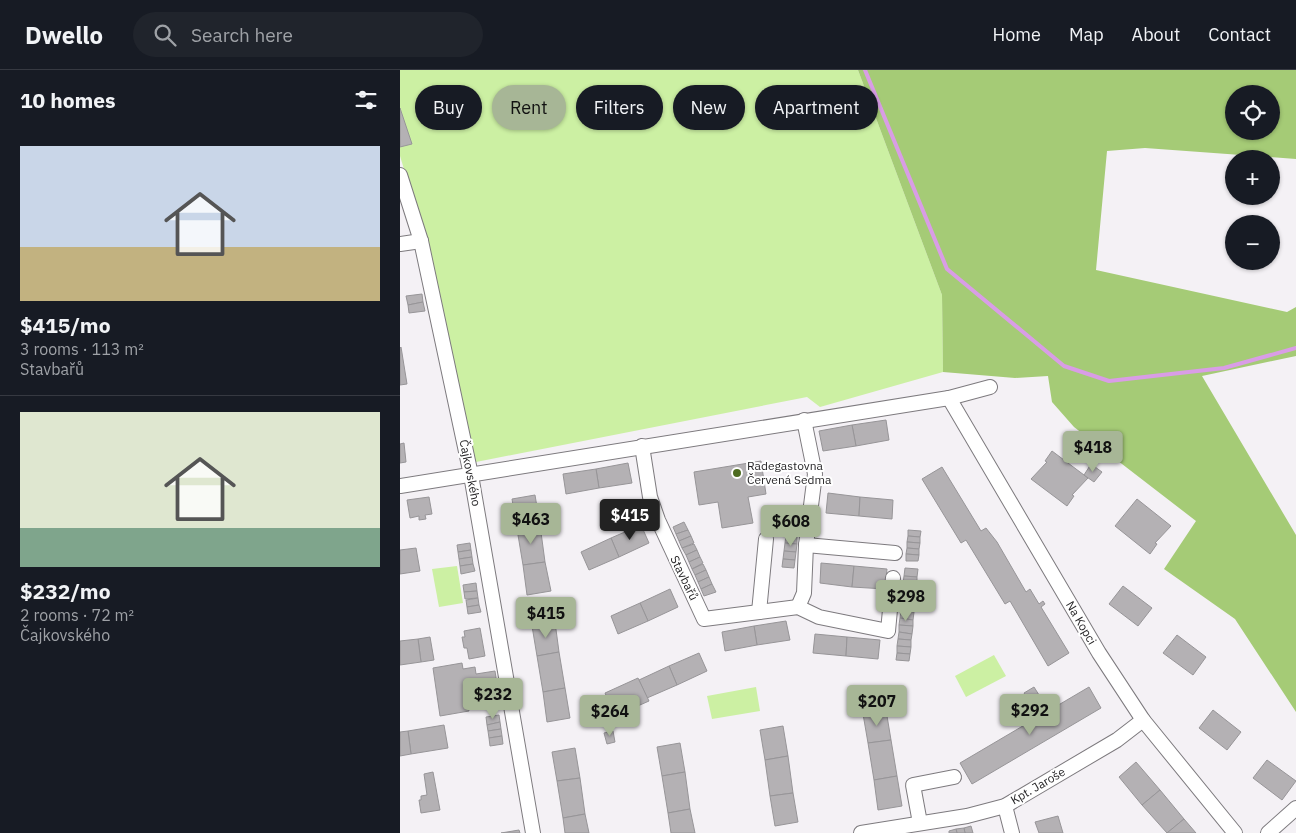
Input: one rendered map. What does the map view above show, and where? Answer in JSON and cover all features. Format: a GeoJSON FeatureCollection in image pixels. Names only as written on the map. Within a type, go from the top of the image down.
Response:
{"type":"FeatureCollection","features":[{"type":"Feature","properties":{"kind":"street","name":"Čajkovského"},"geometry":{"type":"LineString","coordinates":[[400,176],[421,241],[471,475],[532,833]]}},
{"type":"Feature","properties":{"kind":"street"},"geometry":{"type":"LineString","coordinates":[[400,244],[421,241]]}},
{"type":"Feature","properties":{"kind":"street"},"geometry":{"type":"LineString","coordinates":[[400,486],[949,398],[990,387]]}},
{"type":"Feature","properties":{"kind":"street","name":"Na Kopci"},"geometry":{"type":"LineString","coordinates":[[949,398],[1099,653],[1143,720],[1235,833]]}},
{"type":"Feature","properties":{"kind":"street"},"geometry":{"type":"LineString","coordinates":[[804,420],[815,474],[806,544],[804,592],[798,607],[819,617],[888,632],[893,578]]}},
{"type":"Feature","properties":{"kind":"street","name":"Stavbařů"},"geometry":{"type":"LineString","coordinates":[[642,446],[650,497],[658,520],[704,619],[798,607]]}},
{"type":"Feature","properties":{"kind":"street"},"geometry":{"type":"LineString","coordinates":[[759,612],[766,539]]}},
{"type":"Feature","properties":{"kind":"street"},"geometry":{"type":"LineString","coordinates":[[806,544],[895,553]]}},
{"type":"Feature","properties":{"kind":"street","name":"Kpt. Jaroše"},"geometry":{"type":"LineString","coordinates":[[861,833],[968,816],[1005,806],[1117,740],[1143,720]]}},
{"type":"Feature","properties":{"kind":"street"},"geometry":{"type":"LineString","coordinates":[[920,823],[913,785],[954,777]]}},
{"type":"Feature","properties":{"kind":"street"},"geometry":{"type":"LineString","coordinates":[[1005,806],[1012,833]]}},
{"type":"Feature","properties":{"kind":"street"},"geometry":{"type":"LineString","coordinates":[[1268,833],[1296,808]]}},
{"type":"Feature","properties":{"kind":"green space"},"geometry":{"type":"Polygon","coordinates":[[[400,70],[858,70],[864,85],[755,85],[755,130],[878,130],[878,124],[942,295],[943,372],[820,407],[807,397],[471,463],[435,271],[400,156],[400,70]]]}},
{"type":"Feature","properties":{"kind":"green space"},"geometry":{"type":"Polygon","coordinates":[[[858,70],[1296,70],[1296,159],[1280,158],[1280,150],[1225,150],[1225,154],[1145,148],[1107,151],[1096,270],[1287,312],[1296,307],[1296,356],[1202,376],[1296,535],[1296,712],[1235,619],[1164,569],[1196,521],[1074,427],[1052,402],[1048,376],[1015,378],[943,372],[942,295],[878,124],[878,85],[864,85],[858,70]]]}},
{"type":"Feature","properties":{"kind":"green space"},"geometry":{"type":"Polygon","coordinates":[[[457,566],[463,603],[439,607],[432,569],[457,566]]]}},
{"type":"Feature","properties":{"kind":"green space"},"geometry":{"type":"Polygon","coordinates":[[[994,655],[1006,676],[966,697],[955,676],[994,655]]]}},
{"type":"Feature","properties":{"kind":"green space"},"geometry":{"type":"Polygon","coordinates":[[[756,687],[760,711],[712,719],[707,696],[756,687]]]}},
{"type":"Feature","properties":{"kind":"building"},"geometry":{"type":"Polygon","coordinates":[[[400,108],[412,144],[400,147],[400,108]]]}},
{"type":"Feature","properties":{"kind":"building"},"geometry":{"type":"Polygon","coordinates":[[[422,294],[423,302],[408,305],[406,296],[422,294]]]}},
{"type":"Feature","properties":{"kind":"building"},"geometry":{"type":"Polygon","coordinates":[[[423,302],[425,311],[409,313],[408,305],[423,302]]]}},
{"type":"Feature","properties":{"kind":"building"},"geometry":{"type":"Polygon","coordinates":[[[400,348],[407,384],[400,385],[400,348]]]}},
{"type":"Feature","properties":{"kind":"building"},"geometry":{"type":"Polygon","coordinates":[[[886,420],[889,440],[856,446],[852,425],[886,420]]]}},
{"type":"Feature","properties":{"kind":"building"},"geometry":{"type":"Polygon","coordinates":[[[852,425],[856,446],[823,451],[819,431],[852,425]]]}},
{"type":"Feature","properties":{"kind":"building"},"geometry":{"type":"Polygon","coordinates":[[[404,443],[406,462],[400,463],[400,444],[404,443]]]}},
{"type":"Feature","properties":{"kind":"building"},"geometry":{"type":"Polygon","coordinates":[[[1052,451],[1088,478],[1072,495],[1074,496],[1067,506],[1031,479],[1047,462],[1045,461],[1052,451]]]}},
{"type":"Feature","properties":{"kind":"building"},"geometry":{"type":"Polygon","coordinates":[[[761,461],[766,494],[748,497],[753,523],[722,528],[718,502],[699,505],[694,472],[761,461]]]}},
{"type":"Feature","properties":{"kind":"building"},"geometry":{"type":"Polygon","coordinates":[[[628,463],[632,483],[599,488],[596,469],[628,463]]]}},
{"type":"Feature","properties":{"kind":"building"},"geometry":{"type":"Polygon","coordinates":[[[1091,464],[1102,472],[1094,482],[1084,475],[1091,464]]]}},
{"type":"Feature","properties":{"kind":"building"},"geometry":{"type":"Polygon","coordinates":[[[942,467],[981,531],[986,528],[997,542],[1026,592],[1030,589],[1039,604],[1043,601],[1045,604],[1041,607],[1069,653],[1048,666],[1010,601],[1005,604],[966,540],[961,543],[922,479],[942,467]]]}},
{"type":"Feature","properties":{"kind":"building"},"geometry":{"type":"Polygon","coordinates":[[[596,469],[599,488],[566,494],[563,474],[596,469]]]}},
{"type":"Feature","properties":{"kind":"building"},"geometry":{"type":"Polygon","coordinates":[[[828,493],[860,497],[859,516],[826,513],[828,493]]]}},
{"type":"Feature","properties":{"kind":"building"},"geometry":{"type":"Polygon","coordinates":[[[535,495],[540,525],[517,529],[512,499],[535,495]]]}},
{"type":"Feature","properties":{"kind":"building"},"geometry":{"type":"Polygon","coordinates":[[[429,497],[432,514],[425,515],[426,519],[419,520],[419,516],[410,518],[407,500],[429,497]]]}},
{"type":"Feature","properties":{"kind":"building"},"geometry":{"type":"Polygon","coordinates":[[[860,497],[893,500],[892,519],[859,516],[860,497]]]}},
{"type":"Feature","properties":{"kind":"building"},"geometry":{"type":"Polygon","coordinates":[[[1137,499],[1171,526],[1155,543],[1157,544],[1150,554],[1115,526],[1137,499]]]}},
{"type":"Feature","properties":{"kind":"building"},"geometry":{"type":"Polygon","coordinates":[[[684,522],[688,530],[676,534],[673,527],[684,522]]]}},
{"type":"Feature","properties":{"kind":"building"},"geometry":{"type":"Polygon","coordinates":[[[540,525],[545,562],[523,565],[517,529],[540,525]]]}},
{"type":"Feature","properties":{"kind":"building"},"geometry":{"type":"Polygon","coordinates":[[[641,525],[649,543],[619,557],[611,538],[641,525]]]}},
{"type":"Feature","properties":{"kind":"building"},"geometry":{"type":"Polygon","coordinates":[[[786,528],[798,529],[797,537],[786,535],[786,528]]]}},
{"type":"Feature","properties":{"kind":"building"},"geometry":{"type":"Polygon","coordinates":[[[688,530],[691,536],[679,541],[676,534],[688,530]]]}},
{"type":"Feature","properties":{"kind":"building"},"geometry":{"type":"Polygon","coordinates":[[[908,530],[921,531],[920,537],[908,536],[908,530]]]}},
{"type":"Feature","properties":{"kind":"building"},"geometry":{"type":"Polygon","coordinates":[[[786,535],[797,537],[797,544],[785,543],[786,535]]]}},
{"type":"Feature","properties":{"kind":"building"},"geometry":{"type":"Polygon","coordinates":[[[691,536],[694,543],[682,548],[679,541],[691,536]]]}},
{"type":"Feature","properties":{"kind":"building"},"geometry":{"type":"Polygon","coordinates":[[[908,536],[920,537],[920,543],[907,542],[908,536]]]}},
{"type":"Feature","properties":{"kind":"building"},"geometry":{"type":"Polygon","coordinates":[[[611,538],[619,557],[589,570],[581,552],[611,538]]]}},
{"type":"Feature","properties":{"kind":"building"},"geometry":{"type":"Polygon","coordinates":[[[907,542],[920,543],[919,549],[907,548],[907,542]]]}},
{"type":"Feature","properties":{"kind":"building"},"geometry":{"type":"Polygon","coordinates":[[[470,543],[471,550],[458,552],[457,545],[470,543]]]}},
{"type":"Feature","properties":{"kind":"building"},"geometry":{"type":"Polygon","coordinates":[[[785,543],[797,544],[796,552],[784,551],[785,543]]]}},
{"type":"Feature","properties":{"kind":"building"},"geometry":{"type":"Polygon","coordinates":[[[694,544],[697,550],[686,555],[682,548],[694,544]]]}},
{"type":"Feature","properties":{"kind":"building"},"geometry":{"type":"Polygon","coordinates":[[[416,548],[420,571],[400,574],[400,550],[416,548]]]}},
{"type":"Feature","properties":{"kind":"building"},"geometry":{"type":"Polygon","coordinates":[[[907,548],[919,549],[919,555],[906,554],[907,548]]]}},
{"type":"Feature","properties":{"kind":"building"},"geometry":{"type":"Polygon","coordinates":[[[471,550],[472,557],[459,559],[458,552],[471,550]]]}},
{"type":"Feature","properties":{"kind":"building"},"geometry":{"type":"Polygon","coordinates":[[[697,550],[700,557],[689,562],[686,555],[697,550]]]}},
{"type":"Feature","properties":{"kind":"building"},"geometry":{"type":"Polygon","coordinates":[[[784,551],[796,552],[795,560],[783,559],[784,551]]]}},
{"type":"Feature","properties":{"kind":"building"},"geometry":{"type":"Polygon","coordinates":[[[906,554],[919,555],[918,561],[906,561],[906,554]]]}},
{"type":"Feature","properties":{"kind":"building"},"geometry":{"type":"Polygon","coordinates":[[[472,557],[473,564],[460,566],[459,559],[472,557]]]}},
{"type":"Feature","properties":{"kind":"building"},"geometry":{"type":"Polygon","coordinates":[[[700,557],[703,563],[692,569],[689,562],[700,557]]]}},
{"type":"Feature","properties":{"kind":"building"},"geometry":{"type":"Polygon","coordinates":[[[783,559],[795,560],[794,568],[782,567],[783,559]]]}},
{"type":"Feature","properties":{"kind":"building"},"geometry":{"type":"Polygon","coordinates":[[[545,562],[551,591],[527,595],[523,565],[545,562]]]}},
{"type":"Feature","properties":{"kind":"building"},"geometry":{"type":"Polygon","coordinates":[[[821,563],[854,566],[852,587],[820,583],[821,563]]]}},
{"type":"Feature","properties":{"kind":"building"},"geometry":{"type":"Polygon","coordinates":[[[473,564],[475,571],[461,574],[460,566],[473,564]]]}},
{"type":"Feature","properties":{"kind":"building"},"geometry":{"type":"Polygon","coordinates":[[[703,564],[706,570],[695,575],[692,569],[703,564]]]}},
{"type":"Feature","properties":{"kind":"building"},"geometry":{"type":"Polygon","coordinates":[[[854,566],[887,569],[885,589],[852,587],[854,566]]]}},
{"type":"Feature","properties":{"kind":"building"},"geometry":{"type":"Polygon","coordinates":[[[905,568],[918,569],[917,577],[904,576],[905,568]]]}},
{"type":"Feature","properties":{"kind":"building"},"geometry":{"type":"Polygon","coordinates":[[[706,570],[709,577],[698,582],[695,575],[706,570]]]}},
{"type":"Feature","properties":{"kind":"building"},"geometry":{"type":"Polygon","coordinates":[[[904,576],[917,577],[917,584],[903,583],[904,576]]]}},
{"type":"Feature","properties":{"kind":"building"},"geometry":{"type":"Polygon","coordinates":[[[709,577],[712,584],[701,589],[698,582],[709,577]]]}},
{"type":"Feature","properties":{"kind":"building"},"geometry":{"type":"Polygon","coordinates":[[[476,583],[477,591],[464,592],[463,585],[476,583]]]}},
{"type":"Feature","properties":{"kind":"building"},"geometry":{"type":"Polygon","coordinates":[[[903,583],[917,584],[916,591],[903,589],[903,583]]]}},
{"type":"Feature","properties":{"kind":"building"},"geometry":{"type":"Polygon","coordinates":[[[712,584],[716,592],[704,596],[701,589],[712,584]]]}},
{"type":"Feature","properties":{"kind":"building"},"geometry":{"type":"Polygon","coordinates":[[[1123,586],[1152,608],[1138,626],[1109,604],[1123,586]]]}},
{"type":"Feature","properties":{"kind":"building"},"geometry":{"type":"Polygon","coordinates":[[[670,589],[678,607],[648,621],[640,603],[670,589]]]}},
{"type":"Feature","properties":{"kind":"building"},"geometry":{"type":"Polygon","coordinates":[[[903,589],[916,591],[915,598],[902,597],[903,589]]]}},
{"type":"Feature","properties":{"kind":"building"},"geometry":{"type":"Polygon","coordinates":[[[477,591],[478,598],[465,599],[464,592],[477,591]]]}},
{"type":"Feature","properties":{"kind":"building"},"geometry":{"type":"Polygon","coordinates":[[[902,597],[915,598],[914,605],[901,604],[902,597]]]}},
{"type":"Feature","properties":{"kind":"building"},"geometry":{"type":"Polygon","coordinates":[[[478,598],[479,605],[467,607],[466,600],[478,598]]]}},
{"type":"Feature","properties":{"kind":"building"},"geometry":{"type":"Polygon","coordinates":[[[640,603],[648,621],[618,634],[611,616],[640,603]]]}},
{"type":"Feature","properties":{"kind":"building"},"geometry":{"type":"Polygon","coordinates":[[[901,604],[914,605],[914,612],[901,611],[901,604]]]}},
{"type":"Feature","properties":{"kind":"building"},"geometry":{"type":"Polygon","coordinates":[[[479,605],[481,612],[468,614],[467,607],[479,605]]]}},
{"type":"Feature","properties":{"kind":"building"},"geometry":{"type":"Polygon","coordinates":[[[901,611],[914,612],[913,620],[900,618],[901,611]]]}},
{"type":"Feature","properties":{"kind":"building"},"geometry":{"type":"Polygon","coordinates":[[[900,618],[913,620],[913,626],[899,625],[900,618]]]}},
{"type":"Feature","properties":{"kind":"building"},"geometry":{"type":"Polygon","coordinates":[[[786,621],[790,640],[757,645],[754,626],[786,621]]]}},
{"type":"Feature","properties":{"kind":"building"},"geometry":{"type":"Polygon","coordinates":[[[555,622],[559,652],[537,656],[532,626],[555,622]]]}},
{"type":"Feature","properties":{"kind":"building"},"geometry":{"type":"Polygon","coordinates":[[[899,625],[913,626],[912,634],[899,632],[899,625]]]}},
{"type":"Feature","properties":{"kind":"building"},"geometry":{"type":"Polygon","coordinates":[[[754,626],[757,645],[725,651],[722,632],[754,626]]]}},
{"type":"Feature","properties":{"kind":"building"},"geometry":{"type":"Polygon","coordinates":[[[480,628],[485,656],[469,659],[462,637],[465,637],[464,631],[480,628]]]}},
{"type":"Feature","properties":{"kind":"building"},"geometry":{"type":"Polygon","coordinates":[[[899,632],[912,634],[911,640],[898,639],[899,632]]]}},
{"type":"Feature","properties":{"kind":"building"},"geometry":{"type":"Polygon","coordinates":[[[815,634],[847,637],[846,656],[813,653],[815,634]]]}},
{"type":"Feature","properties":{"kind":"building"},"geometry":{"type":"Polygon","coordinates":[[[1177,635],[1206,657],[1193,675],[1163,653],[1177,635]]]}},
{"type":"Feature","properties":{"kind":"building"},"geometry":{"type":"Polygon","coordinates":[[[430,637],[434,660],[421,662],[418,639],[430,637]]]}},
{"type":"Feature","properties":{"kind":"building"},"geometry":{"type":"Polygon","coordinates":[[[847,637],[880,640],[878,659],[846,656],[847,637]]]}},
{"type":"Feature","properties":{"kind":"building"},"geometry":{"type":"Polygon","coordinates":[[[418,639],[421,662],[400,665],[400,641],[418,639]]]}},
{"type":"Feature","properties":{"kind":"building"},"geometry":{"type":"Polygon","coordinates":[[[898,639],[911,640],[911,647],[897,646],[898,639]]]}},
{"type":"Feature","properties":{"kind":"building"},"geometry":{"type":"Polygon","coordinates":[[[897,646],[911,647],[910,654],[897,653],[897,646]]]}},
{"type":"Feature","properties":{"kind":"building"},"geometry":{"type":"Polygon","coordinates":[[[559,652],[565,688],[543,692],[537,656],[559,652]]]}},
{"type":"Feature","properties":{"kind":"building"},"geometry":{"type":"Polygon","coordinates":[[[699,653],[707,671],[677,685],[669,666],[699,653]]]}},
{"type":"Feature","properties":{"kind":"building"},"geometry":{"type":"Polygon","coordinates":[[[897,653],[910,654],[909,661],[896,660],[897,653]]]}},
{"type":"Feature","properties":{"kind":"building"},"geometry":{"type":"Polygon","coordinates":[[[462,663],[463,669],[475,667],[476,674],[495,671],[498,691],[465,695],[469,711],[440,716],[433,668],[462,663]]]}},
{"type":"Feature","properties":{"kind":"building"},"geometry":{"type":"Polygon","coordinates":[[[669,666],[677,685],[647,698],[639,680],[669,666]]]}},
{"type":"Feature","properties":{"kind":"building"},"geometry":{"type":"Polygon","coordinates":[[[638,678],[649,701],[615,716],[605,693],[638,678]]]}},
{"type":"Feature","properties":{"kind":"building"},"geometry":{"type":"Polygon","coordinates":[[[1034,687],[1039,695],[1029,701],[1024,693],[1034,687]]]}},
{"type":"Feature","properties":{"kind":"building"},"geometry":{"type":"Polygon","coordinates":[[[1089,687],[1101,708],[972,784],[960,763],[1089,687]]]}},
{"type":"Feature","properties":{"kind":"building"},"geometry":{"type":"Polygon","coordinates":[[[565,688],[570,718],[547,722],[543,692],[565,688]]]}},
{"type":"Feature","properties":{"kind":"building"},"geometry":{"type":"Polygon","coordinates":[[[886,710],[891,740],[868,743],[863,714],[886,710]]]}},
{"type":"Feature","properties":{"kind":"building"},"geometry":{"type":"Polygon","coordinates":[[[1213,710],[1241,732],[1227,750],[1199,728],[1213,710]]]}},
{"type":"Feature","properties":{"kind":"building"},"geometry":{"type":"Polygon","coordinates":[[[499,715],[500,722],[487,725],[486,717],[499,715]]]}},
{"type":"Feature","properties":{"kind":"building"},"geometry":{"type":"Polygon","coordinates":[[[500,722],[501,729],[488,731],[487,725],[500,722]]]}},
{"type":"Feature","properties":{"kind":"building"},"geometry":{"type":"Polygon","coordinates":[[[444,725],[448,748],[411,754],[408,731],[444,725]]]}},
{"type":"Feature","properties":{"kind":"building"},"geometry":{"type":"Polygon","coordinates":[[[783,726],[788,756],[765,760],[760,730],[783,726]]]}},
{"type":"Feature","properties":{"kind":"building"},"geometry":{"type":"Polygon","coordinates":[[[501,729],[502,736],[489,738],[488,731],[501,729]]]}},
{"type":"Feature","properties":{"kind":"building"},"geometry":{"type":"Polygon","coordinates":[[[408,731],[411,754],[400,756],[400,732],[408,731]]]}},
{"type":"Feature","properties":{"kind":"building"},"geometry":{"type":"Polygon","coordinates":[[[613,731],[615,742],[607,744],[604,733],[613,731]]]}},
{"type":"Feature","properties":{"kind":"building"},"geometry":{"type":"Polygon","coordinates":[[[502,736],[503,744],[490,746],[489,738],[502,736]]]}},
{"type":"Feature","properties":{"kind":"building"},"geometry":{"type":"Polygon","coordinates":[[[891,740],[897,776],[874,780],[868,743],[891,740]]]}},
{"type":"Feature","properties":{"kind":"building"},"geometry":{"type":"Polygon","coordinates":[[[680,743],[685,772],[662,776],[657,747],[680,743]]]}},
{"type":"Feature","properties":{"kind":"building"},"geometry":{"type":"Polygon","coordinates":[[[575,748],[580,778],[557,781],[552,752],[575,748]]]}},
{"type":"Feature","properties":{"kind":"building"},"geometry":{"type":"Polygon","coordinates":[[[788,756],[793,793],[770,796],[765,760],[788,756]]]}},
{"type":"Feature","properties":{"kind":"building"},"geometry":{"type":"Polygon","coordinates":[[[1267,760],[1296,781],[1282,800],[1253,778],[1267,760]]]}},
{"type":"Feature","properties":{"kind":"building"},"geometry":{"type":"Polygon","coordinates":[[[1136,762],[1160,790],[1142,805],[1119,777],[1136,762]]]}},
{"type":"Feature","properties":{"kind":"building"},"geometry":{"type":"Polygon","coordinates":[[[433,772],[440,810],[421,813],[419,800],[421,800],[421,796],[427,795],[424,774],[433,772]]]}},
{"type":"Feature","properties":{"kind":"building"},"geometry":{"type":"Polygon","coordinates":[[[685,772],[690,809],[668,813],[662,776],[685,772]]]}},
{"type":"Feature","properties":{"kind":"building"},"geometry":{"type":"Polygon","coordinates":[[[897,776],[902,806],[878,810],[874,780],[897,776]]]}},
{"type":"Feature","properties":{"kind":"building"},"geometry":{"type":"Polygon","coordinates":[[[580,778],[585,814],[563,818],[557,781],[580,778]]]}},
{"type":"Feature","properties":{"kind":"building"},"geometry":{"type":"Polygon","coordinates":[[[1160,790],[1184,819],[1167,833],[1142,805],[1160,790]]]}},
{"type":"Feature","properties":{"kind":"building"},"geometry":{"type":"Polygon","coordinates":[[[793,793],[798,822],[775,826],[770,796],[793,793]]]}},
{"type":"Feature","properties":{"kind":"building"},"geometry":{"type":"Polygon","coordinates":[[[690,809],[695,833],[671,833],[668,813],[690,809]]]}},
{"type":"Feature","properties":{"kind":"building"},"geometry":{"type":"Polygon","coordinates":[[[585,814],[589,833],[565,833],[563,818],[585,814]]]}},
{"type":"Feature","properties":{"kind":"building"},"geometry":{"type":"Polygon","coordinates":[[[1058,816],[1063,833],[1039,833],[1035,822],[1058,816]]]}},
{"type":"Feature","properties":{"kind":"building"},"geometry":{"type":"Polygon","coordinates":[[[1184,819],[1196,833],[1167,833],[1184,819]]]}},
{"type":"Feature","properties":{"kind":"building"},"geometry":{"type":"Polygon","coordinates":[[[971,826],[973,833],[965,833],[964,828],[971,826]]]}},
{"type":"Feature","properties":{"kind":"building"},"geometry":{"type":"Polygon","coordinates":[[[964,828],[965,833],[957,833],[956,829],[964,828]]]}},
{"type":"Feature","properties":{"kind":"building"},"geometry":{"type":"Polygon","coordinates":[[[956,829],[957,833],[949,833],[949,831],[956,829]]]}},
{"type":"Feature","properties":{"kind":"building"},"geometry":{"type":"Polygon","coordinates":[[[519,830],[520,833],[501,833],[519,830]]]}},
{"type":"Feature","properties":{"kind":"waterway"},"geometry":{"type":"LineString","coordinates":[[865,70],[947,269],[1064,366],[1109,381],[1224,368],[1296,348]]}},
{"type":"Feature","properties":{"kind":"place","name":"Radegastovna Červená Sedma"},"geometry":{"type":"Point","coordinates":[737,473]}}]}
